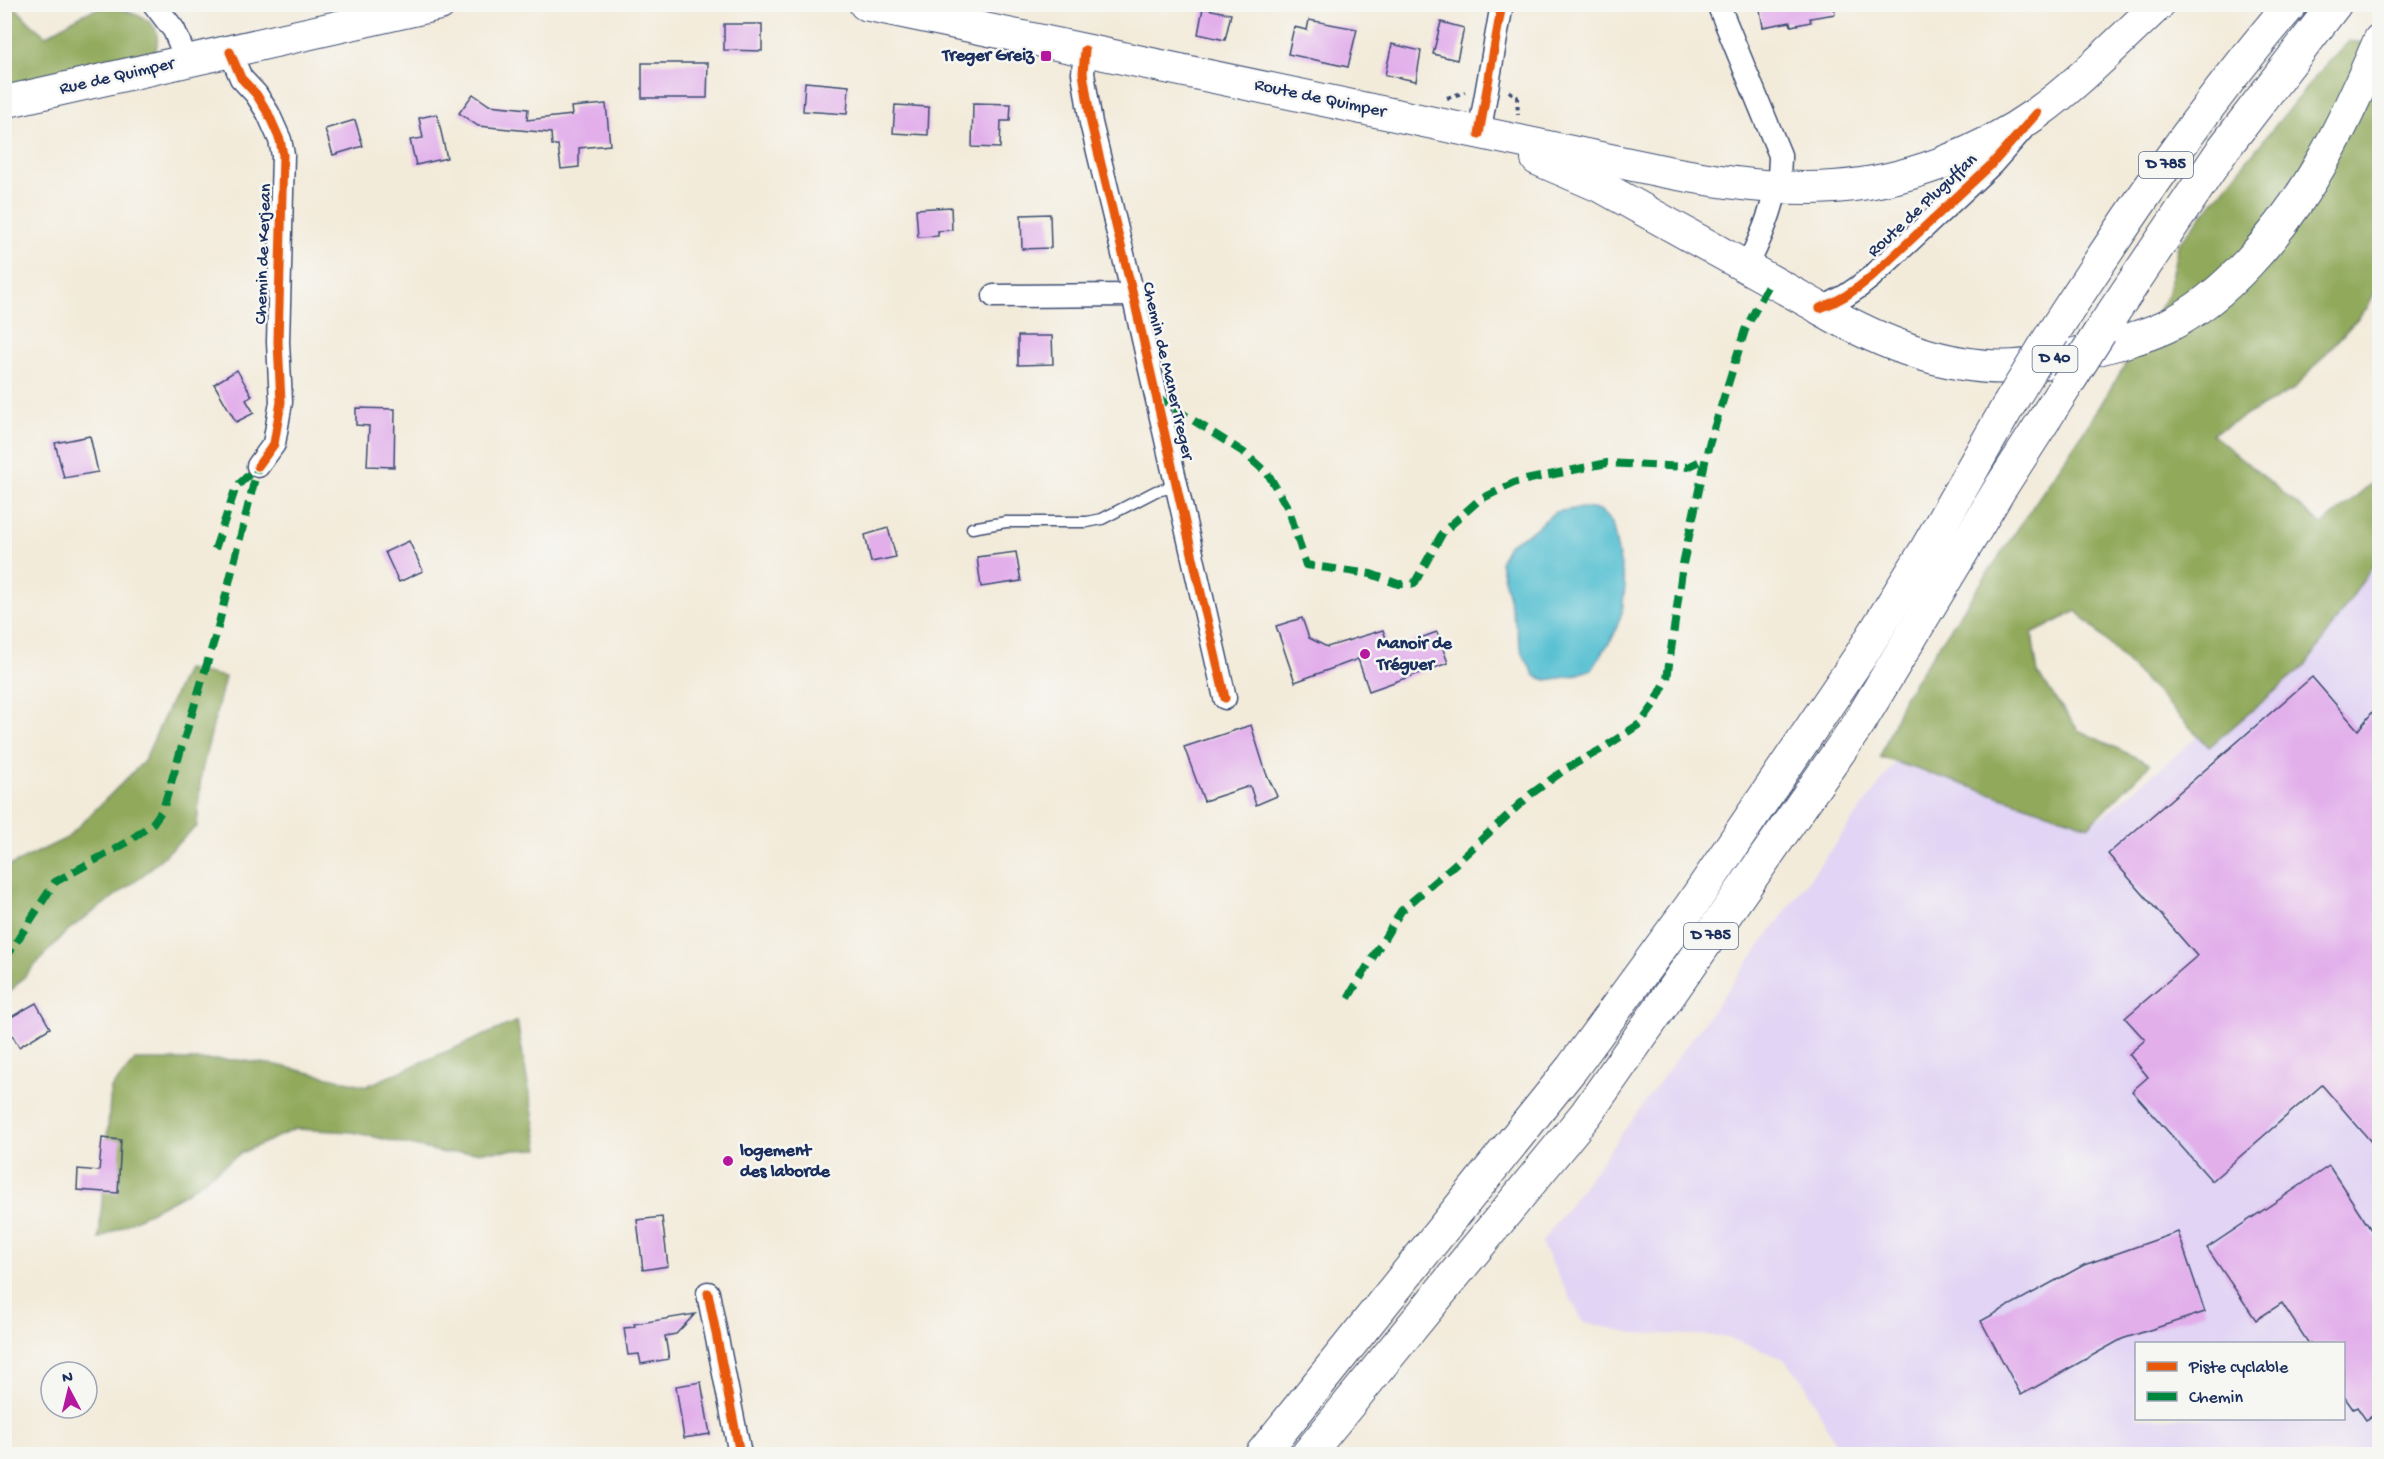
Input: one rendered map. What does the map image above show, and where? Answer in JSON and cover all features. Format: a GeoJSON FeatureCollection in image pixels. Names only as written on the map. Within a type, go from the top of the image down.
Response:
{"type":"FeatureCollection","features":[{"type":"Feature","properties":{"kind":"highway","name":"D 785"},"geometry":{"type":"LineString","coordinates":[[1262,1455],[1572,1068],[1691,906],[1861,655],[1926,550],[2007,408],[2105,252],[2220,92],[2291,4]]}},
{"type":"Feature","properties":{"kind":"highway","name":"D 785"},"geometry":{"type":"LineString","coordinates":[[1308,1455],[1586,1114],[1859,723],[2001,487],[2100,332],[2223,148],[2335,4]]}},
{"type":"Feature","properties":{"kind":"highway","name":"D 40"},"geometry":{"type":"LineString","coordinates":[[1820,308],[1857,329],[1893,344],[1969,364],[2004,367],[2025,366],[2120,343],[2167,325],[2205,302],[2235,277],[2293,210],[2337,134],[2379,40]]}},
{"type":"Feature","properties":{"kind":"main road"},"geometry":{"type":"LineString","coordinates":[[230,52],[440,4]]}},
{"type":"Feature","properties":{"kind":"main road","name":"Route de Quimper"},"geometry":{"type":"LineString","coordinates":[[865,4],[1698,178],[1776,187]]}},
{"type":"Feature","properties":{"kind":"main road","name":"Route de Pluguffan"},"geometry":{"type":"LineString","coordinates":[[1776,187],[1834,187],[1901,175],[1928,168],[1980,146],[2037,113],[2160,4]]}},
{"type":"Feature","properties":{"kind":"main road","name":"Rue de Quimper"},"geometry":{"type":"LineString","coordinates":[[4,102],[230,52]]}},
{"type":"Feature","properties":{"kind":"main road","name":"D 40"},"geometry":{"type":"LineString","coordinates":[[1479,134],[1604,188],[1820,308]]}},
{"type":"Feature","properties":{"kind":"street"},"geometry":{"type":"LineString","coordinates":[[154,4],[174,30],[187,61]]}},
{"type":"Feature","properties":{"kind":"street"},"geometry":{"type":"LineString","coordinates":[[1479,134],[1502,4]]}},
{"type":"Feature","properties":{"kind":"street"},"geometry":{"type":"LineString","coordinates":[[1718,4],[1780,155],[1776,187],[1760,238],[1746,268]]}},
{"type":"Feature","properties":{"kind":"street","name":"Chemin de Maner Treger"},"geometry":{"type":"LineString","coordinates":[[1085,50],[1083,73],[1085,94],[1225,698]]}},
{"type":"Feature","properties":{"kind":"street","name":"Chemin de Kerjean"},"geometry":{"type":"LineString","coordinates":[[230,52],[241,78],[256,94],[268,113],[280,140],[283,155],[278,342],[280,411],[274,444],[258,466]]}},
{"type":"Feature","properties":{"kind":"street","name":"Route de Pluguffan"},"geometry":{"type":"LineString","coordinates":[[1820,308],[1837,302],[1871,278],[1992,164],[2037,113]]}},
{"type":"Feature","properties":{"kind":"street","name":"Chemin de Maner Treger"},"geometry":{"type":"LineString","coordinates":[[994,296],[1133,295]]}},
{"type":"Feature","properties":{"kind":"street"},"geometry":{"type":"LineString","coordinates":[[708,1293],[740,1455]]}},
{"type":"Feature","properties":{"kind":"lane","name":"Chemin de Maner Treger"},"geometry":{"type":"LineString","coordinates":[[972,528],[1006,522],[1087,522],[1102,519],[1156,491],[1175,487]]}},
{"type":"Feature","properties":{"kind":"shaded area"},"geometry":{"type":"Polygon","coordinates":[[[2379,526],[2379,1454],[1841,1454],[1803,1380],[1784,1359],[1723,1336],[1632,1333],[1583,1322],[1541,1243],[1900,756],[2101,818],[2274,672],[2379,526]]]}},
{"type":"Feature","properties":{"kind":"green space"},"geometry":{"type":"Polygon","coordinates":[[[5,5],[13,5],[46,36],[91,11],[109,8],[125,11],[143,18],[153,26],[157,37],[155,53],[82,67],[5,88],[5,5]]]}},
{"type":"Feature","properties":{"kind":"green space"},"geometry":{"type":"Polygon","coordinates":[[[2349,41],[2379,45],[2379,283],[2367,308],[2294,389],[2212,434],[2322,525],[2373,482],[2379,470],[2379,557],[2306,665],[2209,747],[2077,611],[2032,634],[2038,674],[2078,730],[2150,764],[2089,826],[1880,757],[1904,697],[2092,419],[2167,296],[2178,245],[2315,77],[2349,41]]]}},
{"type":"Feature","properties":{"kind":"green space"},"geometry":{"type":"Polygon","coordinates":[[[186,669],[225,677],[201,774],[197,826],[141,877],[67,931],[5,997],[5,868],[67,838],[144,761],[186,669]]]}},
{"type":"Feature","properties":{"kind":"green space"},"geometry":{"type":"Polygon","coordinates":[[[517,1021],[539,1149],[444,1153],[353,1132],[295,1129],[241,1153],[184,1194],[99,1239],[111,1088],[135,1060],[237,1060],[277,1065],[367,1086],[517,1021]]]}},
{"type":"Feature","properties":{"kind":"water"},"geometry":{"type":"Polygon","coordinates":[[[1582,508],[1600,510],[1612,523],[1625,586],[1622,612],[1614,635],[1592,669],[1573,676],[1546,680],[1535,676],[1522,652],[1500,562],[1508,545],[1532,531],[1555,512],[1582,508]]]}},
{"type":"Feature","properties":{"kind":"building"},"geometry":{"type":"Polygon","coordinates":[[[1759,4],[1834,4],[1835,14],[1810,18],[1811,22],[1791,26],[1790,22],[1763,27],[1759,4]]]}},
{"type":"Feature","properties":{"kind":"building"},"geometry":{"type":"Polygon","coordinates":[[[1203,8],[1231,14],[1225,40],[1198,34],[1203,8]]]}},
{"type":"Feature","properties":{"kind":"building"},"geometry":{"type":"Polygon","coordinates":[[[1309,20],[1357,29],[1348,67],[1288,54],[1294,27],[1307,30],[1309,20]]]}},
{"type":"Feature","properties":{"kind":"building"},"geometry":{"type":"Polygon","coordinates":[[[1441,22],[1464,28],[1457,60],[1433,54],[1441,22]]]}},
{"type":"Feature","properties":{"kind":"building"},"geometry":{"type":"Polygon","coordinates":[[[724,24],[762,24],[762,51],[724,50],[724,24]]]}},
{"type":"Feature","properties":{"kind":"building"},"geometry":{"type":"Polygon","coordinates":[[[1392,44],[1421,51],[1416,81],[1385,75],[1392,44]]]}},
{"type":"Feature","properties":{"kind":"building"},"geometry":{"type":"Polygon","coordinates":[[[642,63],[708,63],[707,98],[642,98],[642,63]]]}},
{"type":"Feature","properties":{"kind":"building"},"geometry":{"type":"Polygon","coordinates":[[[805,82],[849,86],[847,114],[803,111],[805,82]]]}},
{"type":"Feature","properties":{"kind":"building"},"geometry":{"type":"Polygon","coordinates":[[[473,94],[489,105],[528,109],[527,120],[572,115],[571,107],[606,104],[610,145],[579,148],[579,167],[561,169],[558,145],[552,145],[551,133],[478,126],[459,113],[473,94]]]}},
{"type":"Feature","properties":{"kind":"building"},"geometry":{"type":"Polygon","coordinates":[[[973,103],[1011,104],[1010,121],[1001,121],[1000,148],[972,147],[973,103]]]}},
{"type":"Feature","properties":{"kind":"building"},"geometry":{"type":"Polygon","coordinates":[[[895,105],[929,107],[928,135],[893,133],[895,105]]]}},
{"type":"Feature","properties":{"kind":"building"},"geometry":{"type":"Polygon","coordinates":[[[437,114],[447,158],[416,165],[410,140],[423,138],[419,118],[437,114]]]}},
{"type":"Feature","properties":{"kind":"building"},"geometry":{"type":"Polygon","coordinates":[[[355,120],[363,146],[333,155],[325,129],[355,120]]]}},
{"type":"Feature","properties":{"kind":"building"},"geometry":{"type":"Polygon","coordinates":[[[951,207],[952,230],[938,231],[938,236],[918,237],[916,209],[951,207]]]}},
{"type":"Feature","properties":{"kind":"building"},"geometry":{"type":"Polygon","coordinates":[[[1050,214],[1051,248],[1022,249],[1021,215],[1050,214]]]}},
{"type":"Feature","properties":{"kind":"building"},"geometry":{"type":"Polygon","coordinates":[[[1018,336],[1052,336],[1053,364],[1018,365],[1018,336]]]}},
{"type":"Feature","properties":{"kind":"building"},"geometry":{"type":"Polygon","coordinates":[[[237,370],[252,396],[246,400],[254,413],[236,422],[214,384],[237,370]]]}},
{"type":"Feature","properties":{"kind":"building"},"geometry":{"type":"Polygon","coordinates":[[[356,408],[395,409],[394,467],[367,466],[369,426],[356,425],[356,408]]]}},
{"type":"Feature","properties":{"kind":"building"},"geometry":{"type":"Polygon","coordinates":[[[90,436],[98,472],[64,478],[55,443],[90,436]]]}},
{"type":"Feature","properties":{"kind":"building"},"geometry":{"type":"Polygon","coordinates":[[[888,528],[896,557],[871,562],[865,535],[888,528]]]}},
{"type":"Feature","properties":{"kind":"building"},"geometry":{"type":"Polygon","coordinates":[[[409,541],[423,571],[399,582],[385,552],[409,541]]]}},
{"type":"Feature","properties":{"kind":"building"},"geometry":{"type":"Polygon","coordinates":[[[1016,552],[1021,581],[981,587],[977,557],[1016,552]]]}},
{"type":"Feature","properties":{"kind":"building","name":"Manoir de Tréguer"},"geometry":{"type":"Polygon","coordinates":[[[1302,618],[1309,638],[1327,647],[1383,630],[1390,649],[1437,632],[1448,663],[1369,691],[1358,659],[1295,682],[1276,626],[1302,618]]]}},
{"type":"Feature","properties":{"kind":"building"},"geometry":{"type":"Polygon","coordinates":[[[2312,677],[2358,730],[2379,704],[2379,1151],[2322,1085],[2212,1181],[2132,1091],[2148,1077],[2129,1054],[2145,1040],[2125,1018],[2197,956],[2108,854],[2312,677]]]}},
{"type":"Feature","properties":{"kind":"building"},"geometry":{"type":"Polygon","coordinates":[[[1251,725],[1266,773],[1277,796],[1256,805],[1250,786],[1204,801],[1184,747],[1251,725]]]}},
{"type":"Feature","properties":{"kind":"building"},"geometry":{"type":"Polygon","coordinates":[[[36,1003],[50,1028],[19,1047],[4,1021],[36,1003]]]}},
{"type":"Feature","properties":{"kind":"building"},"geometry":{"type":"Polygon","coordinates":[[[102,1138],[121,1140],[118,1193],[77,1190],[78,1169],[99,1171],[102,1138]]]}},
{"type":"Feature","properties":{"kind":"building"},"geometry":{"type":"Polygon","coordinates":[[[2329,1166],[2379,1242],[2379,1412],[2366,1420],[2357,1407],[2353,1409],[2345,1398],[2345,1342],[2308,1342],[2282,1303],[2256,1320],[2207,1248],[2329,1166]]]}},
{"type":"Feature","properties":{"kind":"building"},"geometry":{"type":"Polygon","coordinates":[[[662,1217],[668,1266],[643,1270],[637,1220],[662,1217]]]}},
{"type":"Feature","properties":{"kind":"building"},"geometry":{"type":"Polygon","coordinates":[[[2178,1232],[2205,1312],[2122,1339],[2021,1395],[1981,1321],[2084,1265],[2178,1232]]]}},
{"type":"Feature","properties":{"kind":"building"},"geometry":{"type":"Polygon","coordinates":[[[695,1314],[676,1334],[665,1336],[669,1359],[641,1364],[639,1354],[628,1355],[624,1328],[635,1327],[634,1324],[695,1314]]]}},
{"type":"Feature","properties":{"kind":"building"},"geometry":{"type":"Polygon","coordinates":[[[701,1382],[710,1434],[684,1438],[676,1386],[701,1382]]]}},
{"type":"Feature","properties":{"kind":"marked path"},"geometry":{"type":"LineString","coordinates":[[1348,998],[1401,911],[1531,794],[1567,768],[1602,749],[1641,723],[1654,705],[1667,679],[1683,564],[1708,448],[1745,330],[1770,282]]}},
{"type":"Feature","properties":{"kind":"marked path"},"geometry":{"type":"LineString","coordinates":[[1155,396],[1243,452],[1268,474],[1289,510],[1306,565],[1371,574],[1398,584],[1414,584],[1443,532],[1479,500],[1516,482],[1607,463],[1688,467],[1705,459]]}},
{"type":"Feature","properties":{"kind":"marked path"},"geometry":{"type":"LineString","coordinates":[[215,549],[236,487],[258,466]]}},
{"type":"Feature","properties":{"kind":"marked path"},"geometry":{"type":"LineString","coordinates":[[4,961],[55,882],[128,842],[153,823],[163,809],[217,631],[258,466]]}},
{"type":"Feature","properties":{"kind":"cycle path"},"geometry":{"type":"LineString","coordinates":[[1479,134],[1502,4]]}},
{"type":"Feature","properties":{"kind":"cycle path"},"geometry":{"type":"LineString","coordinates":[[1085,50],[1083,73],[1091,123],[1133,295],[1225,698]]}},
{"type":"Feature","properties":{"kind":"cycle path"},"geometry":{"type":"LineString","coordinates":[[230,52],[241,78],[256,94],[268,113],[280,140],[283,155],[278,342],[281,402],[274,444],[258,466]]}},
{"type":"Feature","properties":{"kind":"cycle path"},"geometry":{"type":"LineString","coordinates":[[1820,308],[1847,295],[1871,277],[1992,164],[2037,113]]}},
{"type":"Feature","properties":{"kind":"cycle path"},"geometry":{"type":"LineString","coordinates":[[708,1293],[740,1454]]}},
{"type":"Feature","properties":{"kind":"place","name":"Treger Greiz"},"geometry":{"type":"Point","coordinates":[1046,56]}},
{"type":"Feature","properties":{"kind":"place","name":"Manoir de Tréguer"},"geometry":{"type":"Point","coordinates":[1365,654]}},
{"type":"Feature","properties":{"kind":"place","name":"logement des laborde"},"geometry":{"type":"Point","coordinates":[728,1161]}}]}
